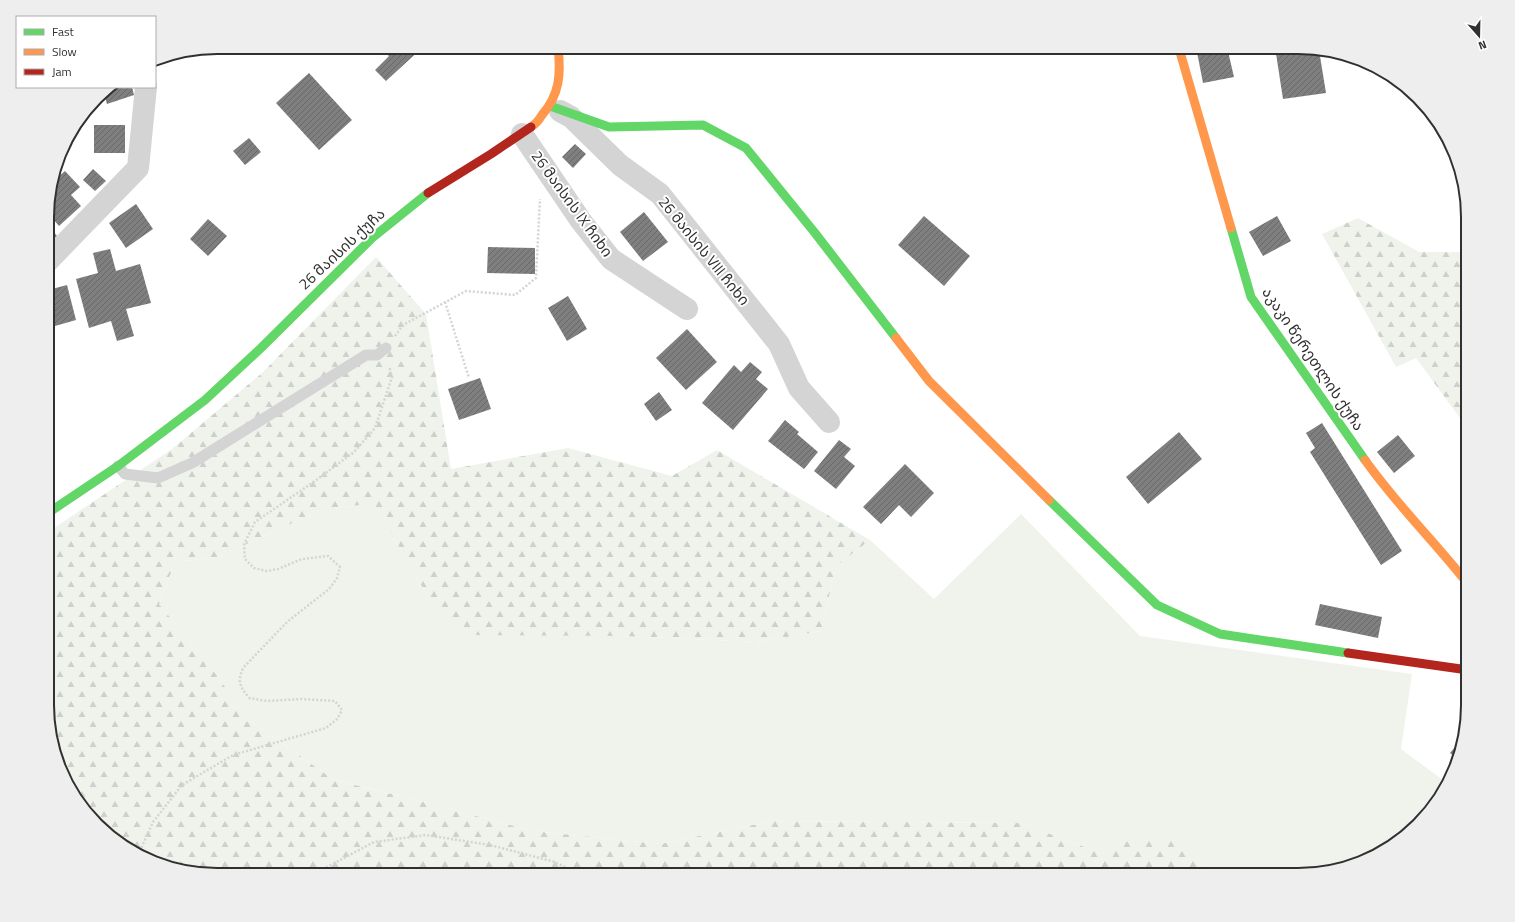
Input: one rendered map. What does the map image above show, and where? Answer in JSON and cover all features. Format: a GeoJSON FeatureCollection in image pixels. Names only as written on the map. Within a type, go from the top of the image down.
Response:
{"type":"FeatureCollection","features":[{"type":"Feature","properties":{"kind":"street","name":"26 მაისის ქუჩა"},"geometry":{"type":"LineString","coordinates":[[54,509],[118,466],[205,400],[261,348],[372,238],[424,196],[522,134],[535,124],[550,106],[558,84],[560,65],[559,54]]}},
{"type":"Feature","properties":{"kind":"street","name":"აკაკი წერეთლის ქუჩა"},"geometry":{"type":"LineString","coordinates":[[1181,54],[1251,297],[1379,480],[1461,575]]}},
{"type":"Feature","properties":{"kind":"street"},"geometry":{"type":"LineString","coordinates":[[54,255],[138,168],[146,88]]}},
{"type":"Feature","properties":{"kind":"street","name":"26 მაისის VIII ჩიხი"},"geometry":{"type":"LineString","coordinates":[[550,106],[571,117],[620,165],[660,194],[779,344],[799,388],[829,422]]}},
{"type":"Feature","properties":{"kind":"street"},"geometry":{"type":"LineString","coordinates":[[550,106],[609,127],[703,125],[746,148],[929,381],[1157,605],[1220,634],[1461,669]]}},
{"type":"Feature","properties":{"kind":"street","name":"26 მაისის IX ჩიხი"},"geometry":{"type":"LineString","coordinates":[[522,134],[582,221],[611,258],[687,309]]}},
{"type":"Feature","properties":{"kind":"lane"},"geometry":{"type":"LineString","coordinates":[[118,466],[125,474],[158,478],[192,463],[366,355],[382,352]]}},
{"type":"Feature","properties":{"kind":"path"},"geometry":{"type":"LineString","coordinates":[[141,849],[153,822],[182,785],[233,755],[326,728],[337,719],[342,710],[335,701],[301,699],[267,701],[249,698],[240,687],[239,678],[242,668],[287,622],[329,589],[337,578],[340,566],[328,556],[302,559],[278,569],[266,571],[254,568],[245,559],[244,544],[255,522],[354,452],[375,428],[392,377],[388,362],[382,352],[402,325],[466,291],[514,296],[536,278],[542,163]]}},
{"type":"Feature","properties":{"kind":"path"},"geometry":{"type":"LineString","coordinates":[[445,302],[469,378]]}},
{"type":"Feature","properties":{"kind":"path"},"geometry":{"type":"LineString","coordinates":[[325,868],[374,842],[426,835],[490,845],[555,862],[567,868]]}},
{"type":"Feature","properties":{"kind":"green space"},"geometry":{"type":"Polygon","coordinates":[[[1358,218],[1419,252],[1461,252],[1461,419],[1416,358],[1396,367],[1322,234],[1358,218]]]}},
{"type":"Feature","properties":{"kind":"green space"},"geometry":{"type":"Polygon","coordinates":[[[376,257],[426,314],[451,469],[568,448],[672,476],[717,450],[870,540],[836,566],[821,631],[758,642],[622,636],[472,635],[432,604],[387,526],[361,505],[323,509],[218,557],[175,562],[159,604],[207,662],[249,720],[334,780],[533,831],[660,844],[773,821],[1021,823],[1108,856],[1123,838],[1185,841],[1206,868],[206,868],[185,865],[154,856],[126,841],[109,828],[94,813],[81,796],[66,768],[57,737],[54,716],[54,528],[172,449],[262,373],[376,257]]]}},
{"type":"Feature","properties":{"kind":"green space"},"geometry":{"type":"Polygon","coordinates":[[[361,505],[387,526],[432,604],[622,636],[758,642],[821,631],[836,566],[870,540],[934,599],[1021,514],[1140,636],[1412,674],[1401,749],[1443,780],[1434,796],[1421,813],[1406,828],[1389,841],[1361,856],[1330,865],[1309,868],[1206,868],[1185,841],[1108,856],[1021,823],[773,821],[660,844],[533,831],[334,780],[249,720],[207,662],[159,604],[175,562],[218,557],[323,509],[361,505]]]}},
{"type":"Feature","properties":{"kind":"building"},"geometry":{"type":"Polygon","coordinates":[[[387,54],[415,54],[386,81],[375,70],[389,56],[387,54]]]}},
{"type":"Feature","properties":{"kind":"building"},"geometry":{"type":"Polygon","coordinates":[[[1197,54],[1229,54],[1234,77],[1203,83],[1197,54]]]}},
{"type":"Feature","properties":{"kind":"building"},"geometry":{"type":"Polygon","coordinates":[[[1276,54],[1320,55],[1326,93],[1283,99],[1276,54]]]}},
{"type":"Feature","properties":{"kind":"building"},"geometry":{"type":"Polygon","coordinates":[[[309,73],[352,120],[319,150],[276,103],[309,73]]]}},
{"type":"Feature","properties":{"kind":"building"},"geometry":{"type":"Polygon","coordinates":[[[118,88],[132,88],[134,95],[107,104],[105,98],[118,88]]]}},
{"type":"Feature","properties":{"kind":"building"},"geometry":{"type":"Polygon","coordinates":[[[94,125],[125,125],[125,153],[94,153],[94,125]]]}},
{"type":"Feature","properties":{"kind":"building"},"geometry":{"type":"Polygon","coordinates":[[[249,138],[261,152],[245,165],[233,151],[249,138]]]}},
{"type":"Feature","properties":{"kind":"building"},"geometry":{"type":"Polygon","coordinates":[[[575,144],[586,154],[573,168],[562,157],[575,144]]]}},
{"type":"Feature","properties":{"kind":"building"},"geometry":{"type":"Polygon","coordinates":[[[93,169],[106,181],[95,191],[83,180],[93,169]]]}},
{"type":"Feature","properties":{"kind":"building"},"geometry":{"type":"Polygon","coordinates":[[[65,171],[80,187],[71,195],[81,206],[59,226],[54,220],[54,206],[60,175],[65,171]]]}},
{"type":"Feature","properties":{"kind":"building"},"geometry":{"type":"Polygon","coordinates":[[[136,204],[153,229],[126,248],[109,223],[136,204]]]}},
{"type":"Feature","properties":{"kind":"building"},"geometry":{"type":"Polygon","coordinates":[[[644,212],[668,242],[643,261],[620,232],[644,212]]]}},
{"type":"Feature","properties":{"kind":"building"},"geometry":{"type":"Polygon","coordinates":[[[924,216],[970,256],[944,286],[898,245],[924,216]]]}},
{"type":"Feature","properties":{"kind":"building"},"geometry":{"type":"Polygon","coordinates":[[[1277,216],[1291,241],[1263,256],[1249,232],[1277,216]]]}},
{"type":"Feature","properties":{"kind":"building"},"geometry":{"type":"Polygon","coordinates":[[[208,219],[227,236],[208,256],[190,239],[208,219]]]}},
{"type":"Feature","properties":{"kind":"building"},"geometry":{"type":"Polygon","coordinates":[[[488,247],[535,248],[535,274],[487,273],[488,247]]]}},
{"type":"Feature","properties":{"kind":"building"},"geometry":{"type":"Polygon","coordinates":[[[110,249],[116,271],[140,264],[151,303],[126,309],[134,336],[117,341],[111,321],[89,328],[76,279],[98,273],[93,253],[110,249]]]}},
{"type":"Feature","properties":{"kind":"building"},"geometry":{"type":"Polygon","coordinates":[[[67,285],[76,320],[54,326],[54,288],[67,285]]]}},
{"type":"Feature","properties":{"kind":"building"},"geometry":{"type":"Polygon","coordinates":[[[568,296],[587,329],[567,341],[548,308],[568,296]]]}},
{"type":"Feature","properties":{"kind":"building"},"geometry":{"type":"Polygon","coordinates":[[[687,329],[717,362],[686,390],[656,358],[687,329]]]}},
{"type":"Feature","properties":{"kind":"building"},"geometry":{"type":"Polygon","coordinates":[[[750,362],[762,372],[756,379],[768,389],[733,430],[702,403],[734,365],[741,372],[750,362]]]}},
{"type":"Feature","properties":{"kind":"building"},"geometry":{"type":"Polygon","coordinates":[[[480,378],[491,409],[459,420],[448,389],[480,378]]]}},
{"type":"Feature","properties":{"kind":"building"},"geometry":{"type":"Polygon","coordinates":[[[659,392],[672,410],[656,421],[644,404],[659,392]]]}},
{"type":"Feature","properties":{"kind":"building"},"geometry":{"type":"Polygon","coordinates":[[[785,420],[799,432],[797,434],[818,452],[804,469],[768,441],[785,420]]]}},
{"type":"Feature","properties":{"kind":"building"},"geometry":{"type":"Polygon","coordinates":[[[1322,423],[1402,551],[1381,565],[1310,452],[1315,448],[1306,433],[1322,423]]]}},
{"type":"Feature","properties":{"kind":"building"},"geometry":{"type":"Polygon","coordinates":[[[1179,432],[1202,459],[1148,504],[1126,477],[1179,432]]]}},
{"type":"Feature","properties":{"kind":"building"},"geometry":{"type":"Polygon","coordinates":[[[1398,435],[1415,456],[1394,473],[1377,452],[1398,435]]]}},
{"type":"Feature","properties":{"kind":"building"},"geometry":{"type":"Polygon","coordinates":[[[839,440],[851,449],[844,457],[855,466],[836,489],[814,471],[839,440]]]}},
{"type":"Feature","properties":{"kind":"building"},"geometry":{"type":"Polygon","coordinates":[[[905,464],[934,493],[911,517],[899,505],[881,524],[863,507],[905,464]]]}},
{"type":"Feature","properties":{"kind":"building"},"geometry":{"type":"Polygon","coordinates":[[[1320,604],[1382,617],[1378,638],[1315,625],[1320,604]]]}},
{"type":"Feature","properties":{"kind":"building"},"geometry":{"type":"Polygon","coordinates":[[[1455,747],[1453,755],[1450,753],[1455,747]]]}},
{"type":"Feature","properties":{"kind":"traffic: fast"},"geometry":{"type":"LineString","coordinates":[[550,106],[609,127],[703,125],[746,148],[815,233],[896,338]]}},
{"type":"Feature","properties":{"kind":"traffic: fast"},"geometry":{"type":"LineString","coordinates":[[54,509],[118,466],[205,400],[261,348],[372,238],[428,193]]}},
{"type":"Feature","properties":{"kind":"traffic: fast"},"geometry":{"type":"LineString","coordinates":[[1231,228],[1251,297],[1365,460]]}},
{"type":"Feature","properties":{"kind":"traffic: fast"},"geometry":{"type":"LineString","coordinates":[[1049,500],[1157,605],[1220,634],[1348,653]]}},
{"type":"Feature","properties":{"kind":"traffic: slow"},"geometry":{"type":"LineString","coordinates":[[531,127],[537,122],[548,107],[556,91],[559,75],[558,54]]}},
{"type":"Feature","properties":{"kind":"traffic: slow"},"geometry":{"type":"LineString","coordinates":[[1181,54],[1231,228]]}},
{"type":"Feature","properties":{"kind":"traffic: slow"},"geometry":{"type":"LineString","coordinates":[[896,338],[929,381],[1049,500]]}},
{"type":"Feature","properties":{"kind":"traffic: slow"},"geometry":{"type":"LineString","coordinates":[[1365,460],[1390,492],[1461,576]]}},
{"type":"Feature","properties":{"kind":"traffic: jam"},"geometry":{"type":"LineString","coordinates":[[428,193],[531,127]]}},
{"type":"Feature","properties":{"kind":"traffic: jam"},"geometry":{"type":"LineString","coordinates":[[1348,653],[1461,669]]}}]}
